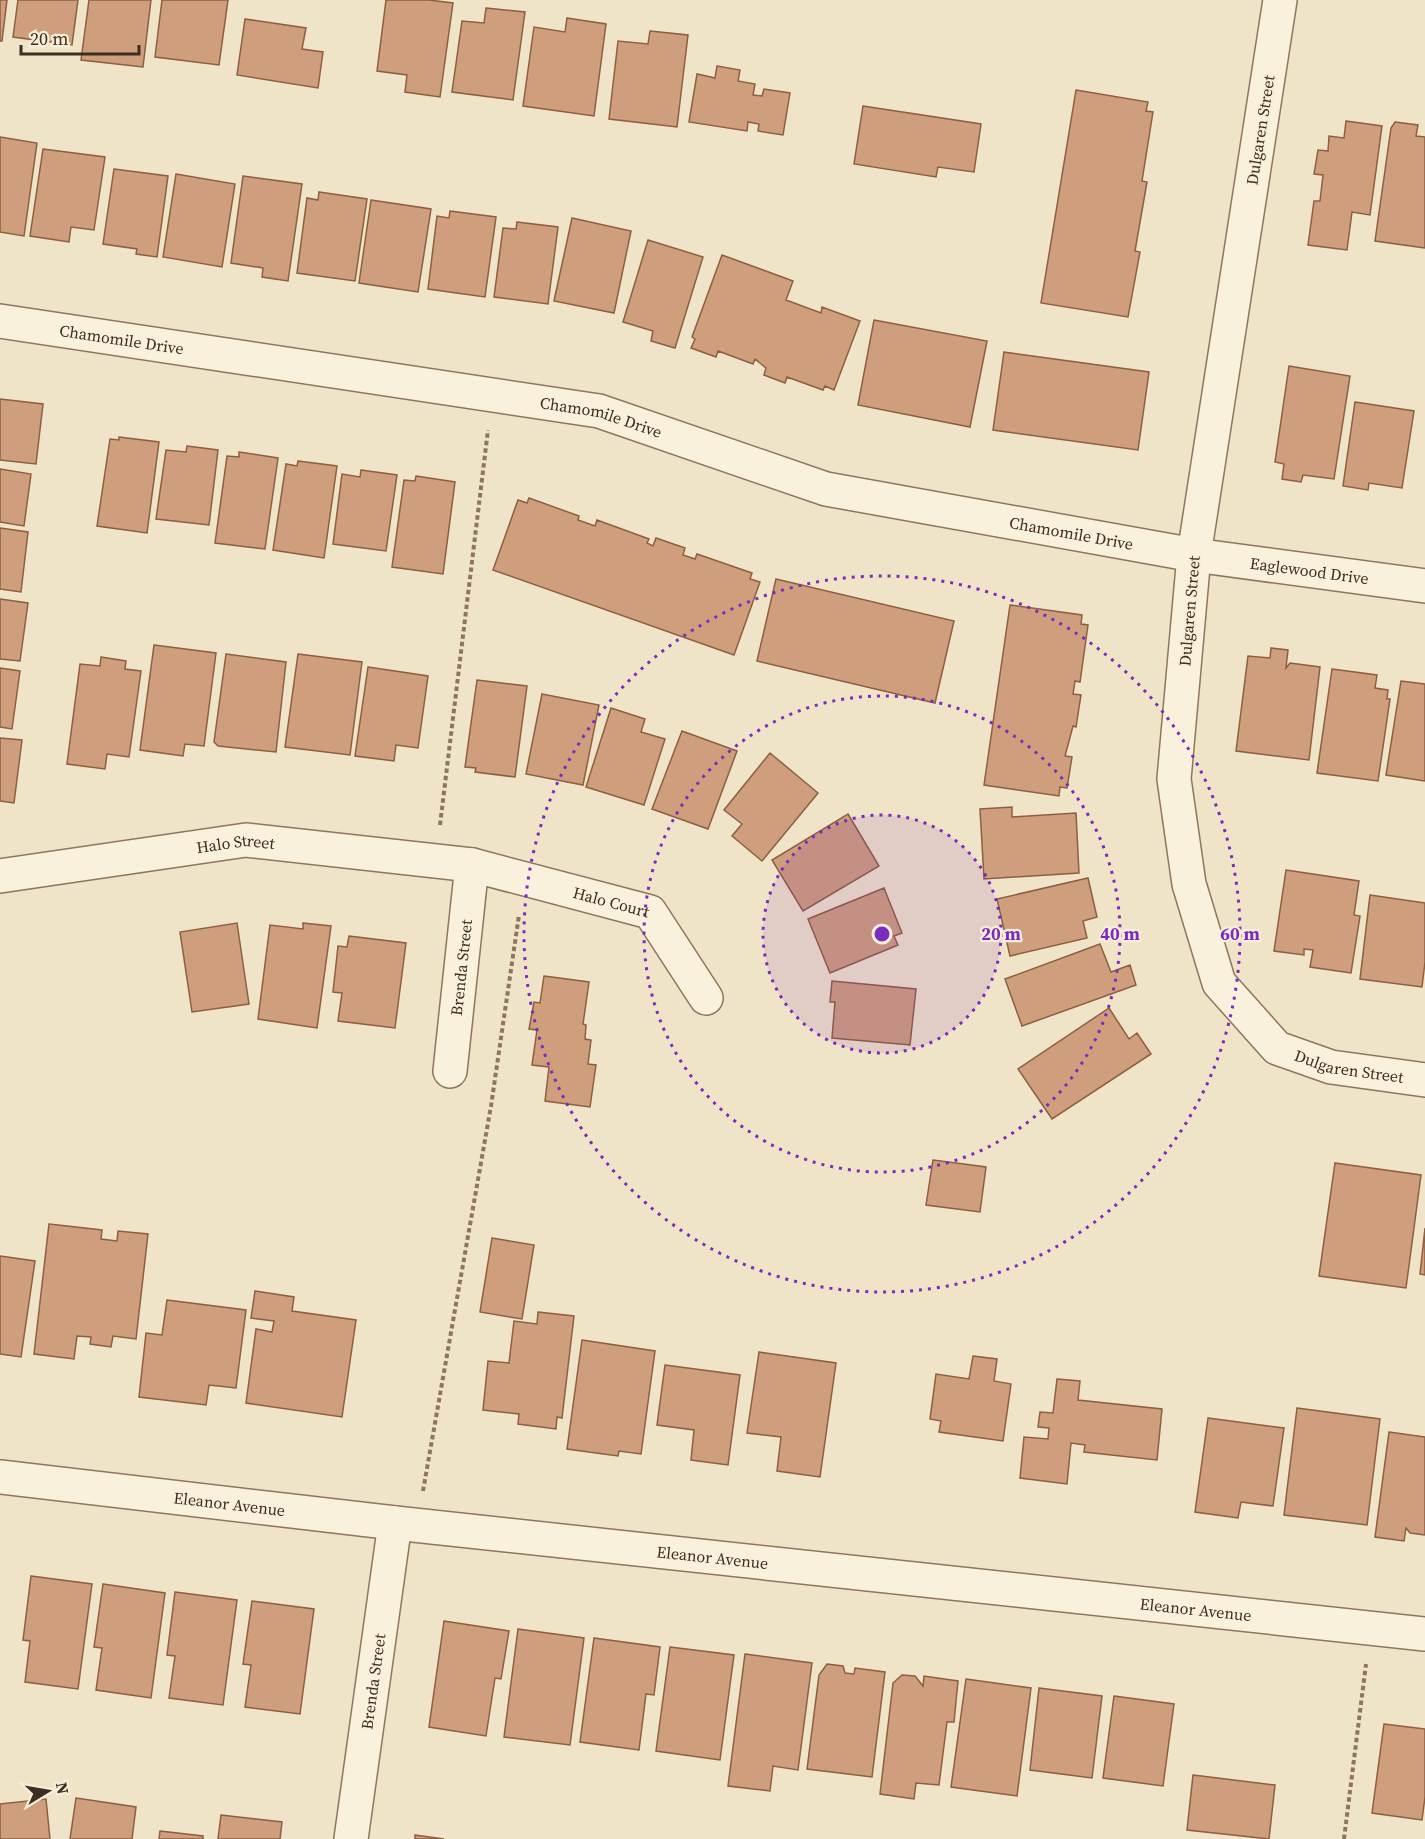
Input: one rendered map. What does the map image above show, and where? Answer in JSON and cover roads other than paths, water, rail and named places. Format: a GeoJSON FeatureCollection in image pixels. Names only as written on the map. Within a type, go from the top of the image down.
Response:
{"type":"FeatureCollection","features":[{"type":"Feature","properties":{"kind":"street","name":"Dulgaren Street"},"geometry":{"type":"LineString","coordinates":[[1280,0],[1194,555],[1174,779],[1189,884],[1219,983],[1277,1048],[1331,1067],[1425,1080]]}},
{"type":"Feature","properties":{"kind":"street","name":"Chamomile Drive"},"geometry":{"type":"LineString","coordinates":[[0,321],[599,411],[826,489],[1194,555]]}},
{"type":"Feature","properties":{"kind":"street","name":"Eaglewood Drive"},"geometry":{"type":"LineString","coordinates":[[1194,555],[1425,586]]}},
{"type":"Feature","properties":{"kind":"street","name":"Halo Street"},"geometry":{"type":"LineString","coordinates":[[0,876],[246,840],[472,865]]}},
{"type":"Feature","properties":{"kind":"street","name":"Halo Court"},"geometry":{"type":"LineString","coordinates":[[472,865],[650,912],[706,998]]}},
{"type":"Feature","properties":{"kind":"street","name":"Brenda Street"},"geometry":{"type":"LineString","coordinates":[[450,1071],[472,865]]}},
{"type":"Feature","properties":{"kind":"street","name":"Eleanor Avenue"},"geometry":{"type":"LineString","coordinates":[[0,1477],[406,1524],[1425,1634]]}},
{"type":"Feature","properties":{"kind":"street","name":"Brenda Street"},"geometry":{"type":"LineString","coordinates":[[351,1839],[406,1524]]}}]}
